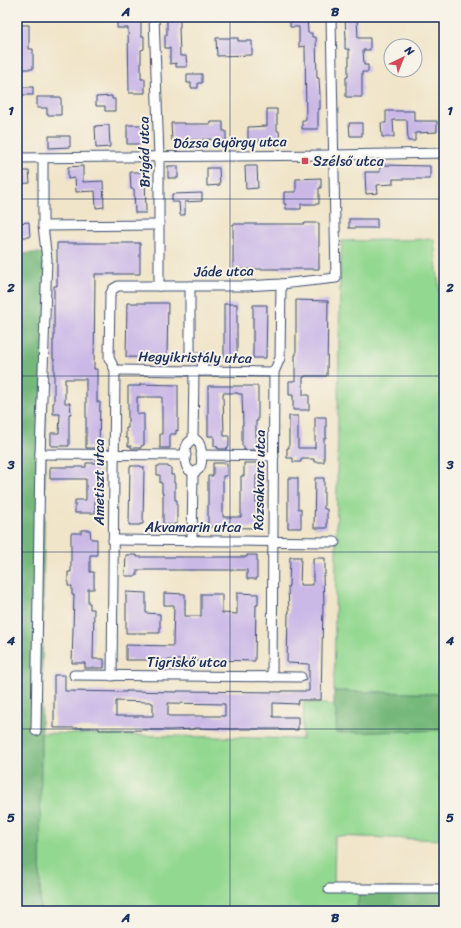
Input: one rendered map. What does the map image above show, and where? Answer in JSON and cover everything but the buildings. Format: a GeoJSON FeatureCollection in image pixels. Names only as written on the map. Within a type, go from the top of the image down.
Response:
{"type":"FeatureCollection","features":[{"type":"Feature","properties":{"kind":"street","name":"Brigád utca"},"geometry":{"type":"LineString","coordinates":[[154,17],[159,157],[159,286]]}},
{"type":"Feature","properties":{"kind":"street"},"geometry":{"type":"LineString","coordinates":[[331,17],[334,155]]}},
{"type":"Feature","properties":{"kind":"street","name":"Dózsa György utca"},"geometry":{"type":"LineString","coordinates":[[17,158],[444,153]]}},
{"type":"Feature","properties":{"kind":"street","name":"Jáde utca"},"geometry":{"type":"LineString","coordinates":[[113,289],[118,286],[246,286],[336,278],[334,155]]}},
{"type":"Feature","properties":{"kind":"street"},"geometry":{"type":"LineString","coordinates":[[36,731],[40,454],[47,259],[43,226],[43,158]]}},
{"type":"Feature","properties":{"kind":"street"},"geometry":{"type":"LineString","coordinates":[[43,226],[159,225]]}},
{"type":"Feature","properties":{"kind":"street","name":"Rózsakvarc utca"},"geometry":{"type":"LineString","coordinates":[[272,677],[274,372],[280,358],[281,284]]}},
{"type":"Feature","properties":{"kind":"street"},"geometry":{"type":"LineString","coordinates":[[190,286],[190,357],[203,357],[198,371],[194,438],[189,442],[186,448],[186,464],[188,470],[193,473]]}},
{"type":"Feature","properties":{"kind":"street","name":"Ametiszt utca"},"geometry":{"type":"LineString","coordinates":[[112,676],[115,370],[109,358],[110,295],[113,289]]}},
{"type":"Feature","properties":{"kind":"street","name":"Hegyikristály utca"},"geometry":{"type":"LineString","coordinates":[[115,370],[274,372]]}},
{"type":"Feature","properties":{"kind":"street"},"geometry":{"type":"LineString","coordinates":[[193,473],[198,471],[201,466],[201,449],[199,442],[194,438]]}},
{"type":"Feature","properties":{"kind":"street"},"geometry":{"type":"LineString","coordinates":[[40,454],[186,455]]}},
{"type":"Feature","properties":{"kind":"street"},"geometry":{"type":"LineString","coordinates":[[201,455],[274,456]]}},
{"type":"Feature","properties":{"kind":"street"},"geometry":{"type":"LineString","coordinates":[[192,541],[193,473]]}},
{"type":"Feature","properties":{"kind":"street","name":"Akvamarin utca"},"geometry":{"type":"LineString","coordinates":[[113,540],[335,542]]}},
{"type":"Feature","properties":{"kind":"street","name":"Tigriskő utca"},"geometry":{"type":"LineString","coordinates":[[74,675],[301,677]]}},
{"type":"Feature","properties":{"kind":"street"},"geometry":{"type":"LineString","coordinates":[[329,889],[444,889]]}},
{"type":"Feature","properties":{"kind":"green space"},"geometry":{"type":"Polygon","coordinates":[[[434,239],[444,327],[444,694],[334,691],[340,275],[342,241],[434,239]]]}},
{"type":"Feature","properties":{"kind":"green space"},"geometry":{"type":"Polygon","coordinates":[[[17,254],[48,254],[40,911],[17,911],[17,254]]]}},
{"type":"Feature","properties":{"kind":"green space"},"geometry":{"type":"Polygon","coordinates":[[[334,691],[444,694],[444,730],[336,733],[334,691]]]}},
{"type":"Feature","properties":{"kind":"green space"},"geometry":{"type":"Polygon","coordinates":[[[304,702],[334,705],[336,711],[337,733],[444,730],[444,840],[335,836],[334,887],[361,888],[356,911],[40,911],[41,733],[302,739],[304,702]]]}},
{"type":"Feature","properties":{"kind":"green space"},"geometry":{"type":"Polygon","coordinates":[[[361,888],[444,889],[444,911],[356,911],[361,888]]]}},
{"type":"Feature","properties":{"kind":"place","name":"Szélső utca"},"geometry":{"type":"Point","coordinates":[305,161]}}]}
